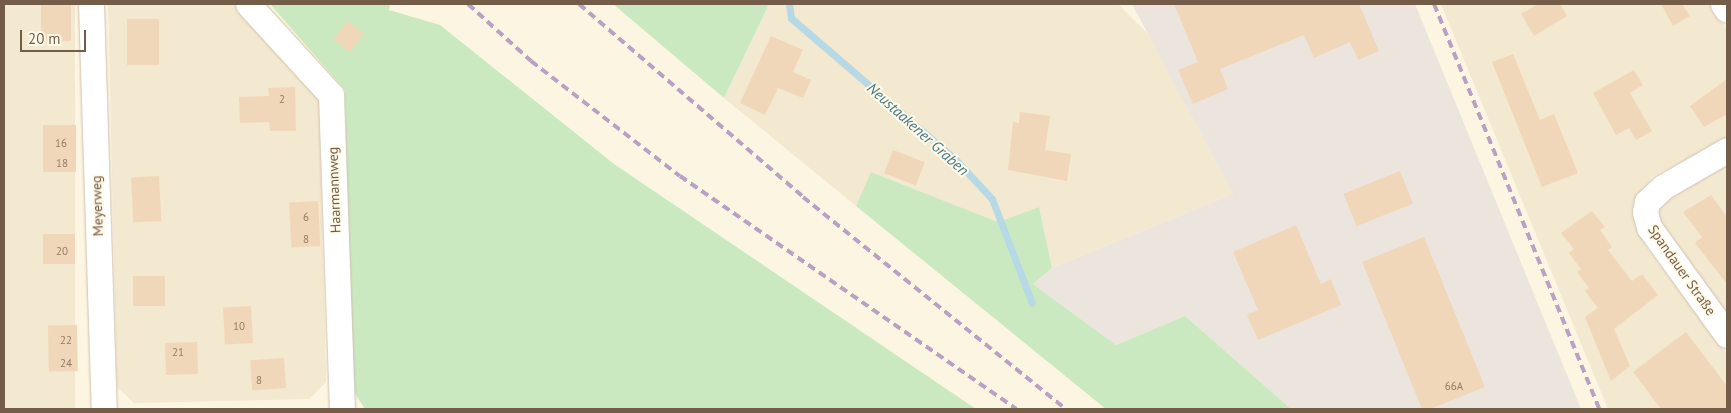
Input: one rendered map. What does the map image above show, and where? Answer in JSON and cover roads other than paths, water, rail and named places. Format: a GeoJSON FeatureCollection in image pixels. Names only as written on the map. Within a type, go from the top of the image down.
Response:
{"type":"FeatureCollection","features":[{"type":"Feature","properties":{"kind":"street","name":"Meyerweg"},"geometry":{"type":"LineString","coordinates":[[91,4],[104,409]]}},
{"type":"Feature","properties":{"kind":"street","name":"Haarmannweg"},"geometry":{"type":"LineString","coordinates":[[248,4],[331,95],[342,409]]}},
{"type":"Feature","properties":{"kind":"street"},"geometry":{"type":"LineString","coordinates":[[1723,4],[1727,10]]}},
{"type":"Feature","properties":{"kind":"street","name":"Spandauer Straße"},"geometry":{"type":"LineString","coordinates":[[1727,150],[1663,187],[1647,202],[1649,227],[1727,335]]}},
{"type":"Feature","properties":{"kind":"waterway","name":"Neustaakener Graben"},"geometry":{"type":"LineString","coordinates":[[789,4],[791,18],[955,159],[992,199],[1032,303]]}},
{"type":"Feature","properties":{"kind":"railway"},"geometry":{"type":"LineString","coordinates":[[468,4],[531,61],[680,176],[1016,409]]}},
{"type":"Feature","properties":{"kind":"railway"},"geometry":{"type":"LineString","coordinates":[[579,4],[803,197],[1066,409]]}},
{"type":"Feature","properties":{"kind":"railway"},"geometry":{"type":"LineString","coordinates":[[1434,4],[1599,409]]}}]}
